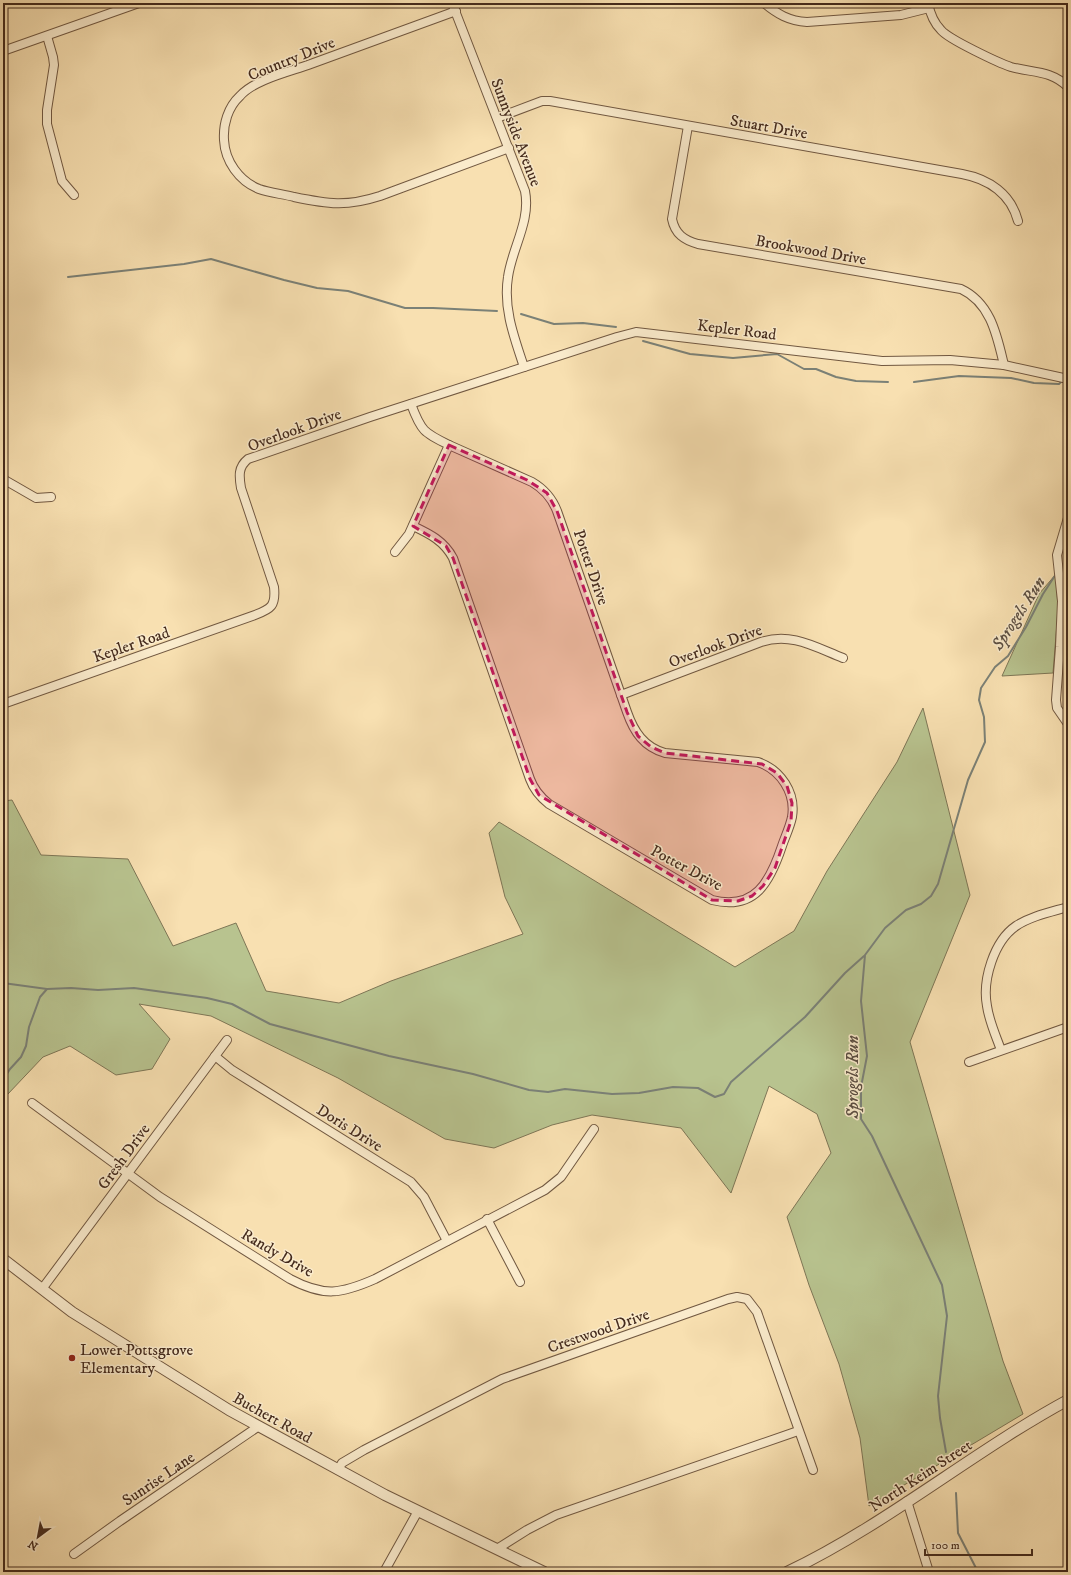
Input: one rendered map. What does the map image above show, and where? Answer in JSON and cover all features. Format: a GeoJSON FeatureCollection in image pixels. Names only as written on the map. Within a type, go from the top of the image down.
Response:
{"type":"FeatureCollection","features":[{"type":"Feature","properties":{"kind":"street"},"geometry":{"type":"LineString","coordinates":[[3,51],[139,3]]}},
{"type":"Feature","properties":{"kind":"street","name":"Sunnyside Avenue"},"geometry":{"type":"LineString","coordinates":[[452,3],[522,179],[526,199],[522,228],[509,269],[507,291],[511,326],[524,367]]}},
{"type":"Feature","properties":{"kind":"street"},"geometry":{"type":"LineString","coordinates":[[764,3],[785,18],[796,22],[901,15],[928,6],[934,21],[947,36],[1006,65],[1048,74],[1068,87]]}},
{"type":"Feature","properties":{"kind":"street","name":"Country Drive"},"geometry":{"type":"LineString","coordinates":[[456,11],[290,71],[248,88],[235,101],[224,125],[226,153],[234,170],[258,188],[319,202],[340,204],[371,199],[509,148]]}},
{"type":"Feature","properties":{"kind":"street"},"geometry":{"type":"LineString","coordinates":[[47,36],[54,65],[47,110],[47,124],[62,181],[74,195]]}},
{"type":"Feature","properties":{"kind":"street","name":"Stuart Drive"},"geometry":{"type":"LineString","coordinates":[[497,118],[542,101],[547,101],[977,177],[990,183],[1004,195],[1016,211],[1018,221]]}},
{"type":"Feature","properties":{"kind":"street","name":"Brookwood Drive"},"geometry":{"type":"LineString","coordinates":[[688,126],[672,219],[675,229],[682,238],[698,244],[961,289],[973,296],[983,306],[992,324],[1004,365]]}},
{"type":"Feature","properties":{"kind":"street","name":"Kepler Road"},"geometry":{"type":"LineString","coordinates":[[411,404],[636,332],[882,361],[950,360],[1004,365],[1065,378]]}},
{"type":"Feature","properties":{"kind":"street","name":"Potter Drive"},"geometry":{"type":"LineString","coordinates":[[411,404],[417,420],[425,432],[449,445],[532,482],[544,490],[550,497],[557,511],[626,712],[635,732],[646,744],[657,750],[670,754],[754,761],[772,769],[784,781],[792,803],[791,821],[772,874],[763,886],[752,896],[738,901],[724,902],[705,897],[549,804],[539,796],[533,788],[453,558],[446,546],[437,538],[413,526]]}},
{"type":"Feature","properties":{"kind":"street","name":"Overlook Drive"},"geometry":{"type":"LineString","coordinates":[[268,610],[275,600],[274,587],[241,488],[239,472],[243,464],[248,460],[272,450],[411,404]]}},
{"type":"Feature","properties":{"kind":"street"},"geometry":{"type":"LineString","coordinates":[[395,552],[405,541],[413,526],[449,445]]}},
{"type":"Feature","properties":{"kind":"street"},"geometry":{"type":"LineString","coordinates":[[3,479],[36,498],[51,497]]}},
{"type":"Feature","properties":{"kind":"street"},"geometry":{"type":"LineString","coordinates":[[1068,518],[1058,547],[1057,563],[1060,582],[1061,625],[1056,700],[1057,708],[1068,724]]}},
{"type":"Feature","properties":{"kind":"street","name":"Kepler Road"},"geometry":{"type":"LineString","coordinates":[[3,704],[268,610]]}},
{"type":"Feature","properties":{"kind":"street","name":"Overlook Drive"},"geometry":{"type":"LineString","coordinates":[[621,695],[761,642],[777,638],[794,639],[843,658]]}},
{"type":"Feature","properties":{"kind":"street"},"geometry":{"type":"LineString","coordinates":[[1001,1050],[989,1017],[986,999],[991,964],[996,949],[1010,931],[1022,923],[1068,907]]}},
{"type":"Feature","properties":{"kind":"street"},"geometry":{"type":"LineString","coordinates":[[969,1062],[1068,1027]]}},
{"type":"Feature","properties":{"kind":"street","name":"Gresh Drive"},"geometry":{"type":"LineString","coordinates":[[42,1289],[228,1040]]}},
{"type":"Feature","properties":{"kind":"street","name":"Doris Drive"},"geometry":{"type":"LineString","coordinates":[[215,1056],[232,1070],[411,1182],[424,1197],[447,1241]]}},
{"type":"Feature","properties":{"kind":"street","name":"Randy Drive"},"geometry":{"type":"LineString","coordinates":[[32,1103],[160,1197],[290,1279],[320,1290],[338,1291],[352,1289],[375,1279],[554,1184],[561,1177],[594,1129]]}},
{"type":"Feature","properties":{"kind":"street"},"geometry":{"type":"LineString","coordinates":[[487,1219],[520,1282]]}},
{"type":"Feature","properties":{"kind":"street","name":"Buchert Road"},"geometry":{"type":"LineString","coordinates":[[3,1260],[82,1318],[223,1406],[338,1470],[418,1511],[544,1572]]}},
{"type":"Feature","properties":{"kind":"street","name":"Crestwood Drive"},"geometry":{"type":"LineString","coordinates":[[338,1470],[342,1463],[502,1379],[728,1298],[737,1297],[747,1299],[757,1312],[812,1470]]}},
{"type":"Feature","properties":{"kind":"street","name":"North Keim Street"},"geometry":{"type":"LineString","coordinates":[[787,1572],[830,1550],[1068,1400]]}},
{"type":"Feature","properties":{"kind":"street","name":"Sunrise Lane"},"geometry":{"type":"LineString","coordinates":[[74,1554],[258,1426]]}},
{"type":"Feature","properties":{"kind":"street"},"geometry":{"type":"LineString","coordinates":[[497,1549],[526,1530],[556,1515],[798,1431]]}},
{"type":"Feature","properties":{"kind":"street"},"geometry":{"type":"LineString","coordinates":[[907,1501],[929,1572]]}},
{"type":"Feature","properties":{"kind":"street"},"geometry":{"type":"LineString","coordinates":[[384,1572],[418,1511]]}},
{"type":"Feature","properties":{"kind":"highlighted area"},"geometry":{"type":"Polygon","coordinates":[[[449,445],[527,480],[547,493],[557,511],[627,712],[638,736],[651,747],[665,753],[762,764],[777,773],[787,786],[792,803],[791,821],[775,868],[763,886],[752,896],[738,901],[712,900],[539,795],[530,779],[453,558],[446,546],[413,526],[449,445]]]}},
{"type":"Feature","properties":{"kind":"green space"},"geometry":{"type":"Polygon","coordinates":[[[1056,574],[1058,610],[1053,673],[1002,676],[1039,594],[1056,574]]]}},
{"type":"Feature","properties":{"kind":"green space"},"geometry":{"type":"Polygon","coordinates":[[[923,708],[970,895],[910,1042],[1003,1361],[1023,1414],[869,1506],[860,1438],[839,1364],[809,1285],[787,1217],[831,1153],[817,1114],[769,1086],[731,1193],[681,1128],[592,1115],[552,1125],[494,1148],[445,1139],[338,1078],[211,1016],[139,1004],[170,1039],[152,1069],[116,1075],[70,1046],[43,1057],[7,1095],[3,1096],[3,801],[12,800],[41,855],[128,859],[173,946],[236,923],[266,991],[339,1003],[391,981],[523,934],[505,897],[489,833],[499,822],[735,967],[794,931],[827,871],[897,762],[923,708]]]}},
{"type":"Feature","properties":{"kind":"waterway"},"geometry":{"type":"LineString","coordinates":[[1039,3],[1068,8]]}},
{"type":"Feature","properties":{"kind":"waterway"},"geometry":{"type":"LineString","coordinates":[[68,277],[184,264],[211,259],[317,288],[348,291],[405,308],[497,311]]}},
{"type":"Feature","properties":{"kind":"waterway"},"geometry":{"type":"LineString","coordinates":[[521,314],[554,324],[583,323],[616,327]]}},
{"type":"Feature","properties":{"kind":"waterway"},"geometry":{"type":"LineString","coordinates":[[643,341],[690,354],[733,358],[777,354],[804,369],[816,369],[836,377],[856,381],[888,382]]}},
{"type":"Feature","properties":{"kind":"waterway"},"geometry":{"type":"LineString","coordinates":[[914,382],[959,376],[1011,378],[1034,383],[1059,384],[1063,380]]}},
{"type":"Feature","properties":{"kind":"waterway","name":"Sprogels Run"},"geometry":{"type":"LineString","coordinates":[[1061,567],[1068,559]]}},
{"type":"Feature","properties":{"kind":"waterway","name":"Sprogels Run"},"geometry":{"type":"LineString","coordinates":[[946,1452],[938,1396],[947,1316],[942,1285],[872,1136],[861,1119],[861,1087],[867,1056],[861,1001],[865,955],[885,928],[906,910],[921,904],[931,896],[938,884],[968,780],[985,742],[984,717],[979,700],[981,688],[995,667],[1008,656],[1056,574]]}},
{"type":"Feature","properties":{"kind":"waterway"},"geometry":{"type":"LineString","coordinates":[[3,983],[47,989],[71,988],[98,990],[134,988],[207,998],[232,1004],[270,1024],[389,1056],[473,1074],[529,1090],[548,1092],[565,1089],[612,1094],[639,1093],[673,1087],[698,1088],[715,1097],[724,1094],[731,1082],[805,1017],[845,973],[864,956]]}},
{"type":"Feature","properties":{"kind":"waterway"},"geometry":{"type":"LineString","coordinates":[[3,1080],[10,1069],[21,1057],[26,1046],[29,1027],[40,997],[47,989]]}},
{"type":"Feature","properties":{"kind":"waterway","name":"Sprogels Run"},"geometry":{"type":"LineString","coordinates":[[956,1493],[958,1533],[978,1572]]}},
{"type":"Feature","properties":{"kind":"place","name":"Lower Pottsgrove Elementary"},"geometry":{"type":"Point","coordinates":[72,1358]}}]}
